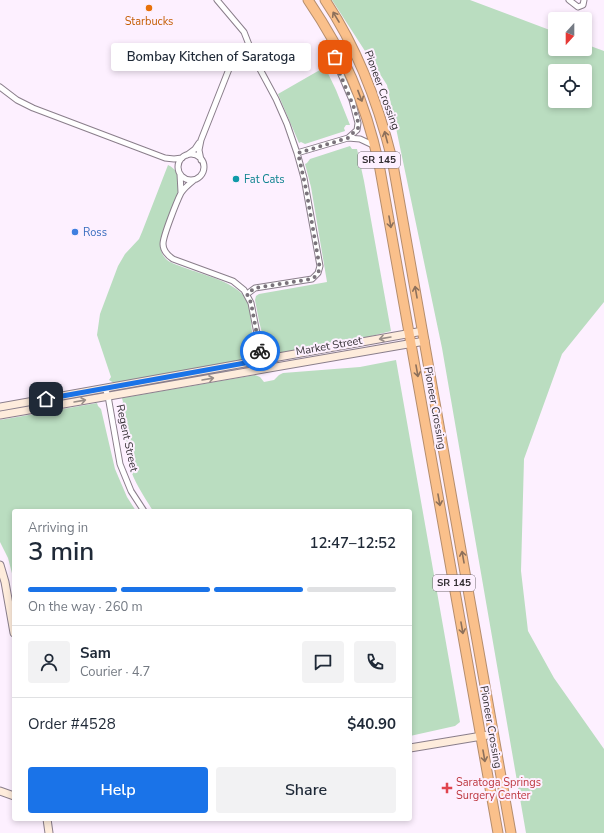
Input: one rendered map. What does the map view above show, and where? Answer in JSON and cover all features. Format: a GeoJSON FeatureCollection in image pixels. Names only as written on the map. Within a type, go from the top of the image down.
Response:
{"type":"FeatureCollection","features":[{"type":"Feature","properties":{"kind":"highway","name":"Pioneer Crossing"},"geometry":{"type":"LineString","coordinates":[[308,0],[335,45],[358,92],[376,147],[498,833]]}},
{"type":"Feature","properties":{"kind":"highway","name":"Pioneer Crossing"},"geometry":{"type":"LineString","coordinates":[[325,0],[341,24],[368,82],[382,122],[396,180],[511,833]]}},
{"type":"Feature","properties":{"kind":"main road","name":"Market Street"},"geometry":{"type":"LineString","coordinates":[[0,407],[423,331]]}},
{"type":"Feature","properties":{"kind":"main road","name":"Market Street"},"geometry":{"type":"LineString","coordinates":[[0,415],[425,341]]}},
{"type":"Feature","properties":{"kind":"main road"},"geometry":{"type":"LineString","coordinates":[[0,565],[5,582],[12,622]]}},
{"type":"Feature","properties":{"kind":"main road"},"geometry":{"type":"LineString","coordinates":[[412,748],[494,734]]}},
{"type":"Feature","properties":{"kind":"main road"},"geometry":{"type":"LineString","coordinates":[[0,791],[12,795]]}},
{"type":"Feature","properties":{"kind":"main road"},"geometry":{"type":"LineString","coordinates":[[47,821],[49,833]]}},
{"type":"Feature","properties":{"kind":"street"},"geometry":{"type":"LineString","coordinates":[[218,0],[244,32],[252,53],[281,111],[298,153],[320,266],[316,276],[312,279],[255,288],[247,294]]}},
{"type":"Feature","properties":{"kind":"street"},"geometry":{"type":"LineString","coordinates":[[569,0],[578,7],[583,5],[584,0]]}},
{"type":"Feature","properties":{"kind":"street"},"geometry":{"type":"LineString","coordinates":[[335,45],[337,65],[352,100],[358,122],[357,130],[348,138]]}},
{"type":"Feature","properties":{"kind":"street"},"geometry":{"type":"LineString","coordinates":[[252,53],[238,60],[229,69],[201,140],[199,150],[203,165],[203,172],[200,177],[194,180],[181,194],[164,238],[163,245],[165,252],[173,259],[233,281],[247,294],[251,303],[264,369]]}},
{"type":"Feature","properties":{"kind":"street"},"geometry":{"type":"LineString","coordinates":[[0,87],[17,100],[33,108],[165,158],[174,164],[186,179],[194,180]]}},
{"type":"Feature","properties":{"kind":"street"},"geometry":{"type":"LineString","coordinates":[[298,153],[348,138],[364,140],[376,147]]}},
{"type":"Feature","properties":{"kind":"street"},"geometry":{"type":"LineString","coordinates":[[181,194],[178,164],[201,140]]}},
{"type":"Feature","properties":{"kind":"street"},"geometry":{"type":"LineString","coordinates":[[165,158],[174,159],[194,155],[201,160]]}},
{"type":"Feature","properties":{"kind":"street","name":"Regent Street"},"geometry":{"type":"LineString","coordinates":[[105,388],[108,396],[120,464],[129,487],[143,509]]}},
{"type":"Feature","properties":{"kind":"green space"},"geometry":{"type":"Polygon","coordinates":[[[332,0],[470,0],[548,29],[548,56],[592,56],[592,47],[604,51],[604,302],[562,354],[524,459],[521,571],[528,631],[554,678],[604,749],[604,833],[526,833],[442,348],[387,85],[332,0]]]}},
{"type":"Feature","properties":{"kind":"green space"},"geometry":{"type":"Polygon","coordinates":[[[325,67],[350,125],[346,125],[344,128],[345,131],[305,144],[301,142],[299,143],[278,94],[325,67]]]}},
{"type":"Feature","properties":{"kind":"green space"},"geometry":{"type":"Polygon","coordinates":[[[350,146],[352,149],[357,149],[391,331],[352,341],[271,355],[266,349],[255,300],[256,296],[259,294],[327,282],[311,187],[305,164],[310,159],[350,146]]]}},
{"type":"Feature","properties":{"kind":"green space"},"geometry":{"type":"Polygon","coordinates":[[[168,165],[177,173],[179,184],[177,196],[162,237],[161,249],[166,259],[176,265],[220,280],[236,288],[242,293],[248,303],[250,311],[254,352],[251,358],[114,383],[109,380],[111,377],[97,335],[100,314],[118,266],[125,254],[139,239],[168,165]]]}},
{"type":"Feature","properties":{"kind":"green space"},"geometry":{"type":"Polygon","coordinates":[[[396,360],[460,722],[455,726],[412,736],[412,509],[152,509],[136,483],[129,465],[124,443],[120,407],[123,402],[122,398],[255,375],[260,377],[264,382],[274,380],[283,373],[360,367],[396,360]]]}},
{"type":"Feature","properties":{"kind":"green space"},"geometry":{"type":"Polygon","coordinates":[[[97,403],[101,409],[115,469],[127,497],[135,509],[12,509],[12,573],[8,558],[0,542],[0,420],[97,403]]]}},
{"type":"Feature","properties":{"kind":"way so far"},"geometry":{"type":"LineString","coordinates":[[260,351],[251,303],[247,294],[255,288],[312,279],[318,274],[320,269],[298,153],[348,138],[358,128],[355,110],[338,69],[335,57]]}},
{"type":"Feature","properties":{"kind":"place","name":"Starbucks"},"geometry":{"type":"Point","coordinates":[149,8]}},
{"type":"Feature","properties":{"kind":"place","name":"Bombay Kitchen of Saratoga"},"geometry":{"type":"Point","coordinates":[335,57]}},
{"type":"Feature","properties":{"kind":"place","name":"Fat Cats"},"geometry":{"type":"Point","coordinates":[236,179]}},
{"type":"Feature","properties":{"kind":"place","name":"Ross"},"geometry":{"type":"Point","coordinates":[75,232]}},
{"type":"Feature","properties":{"kind":"place","name":"Saratoga Springs Surgery Center"},"geometry":{"type":"Point","coordinates":[447,788]}},
{"type":"Feature","properties":{"kind":"route"},"geometry":{"type":"LineString","coordinates":[[46,399],[262,360],[260,351]]}}]}
